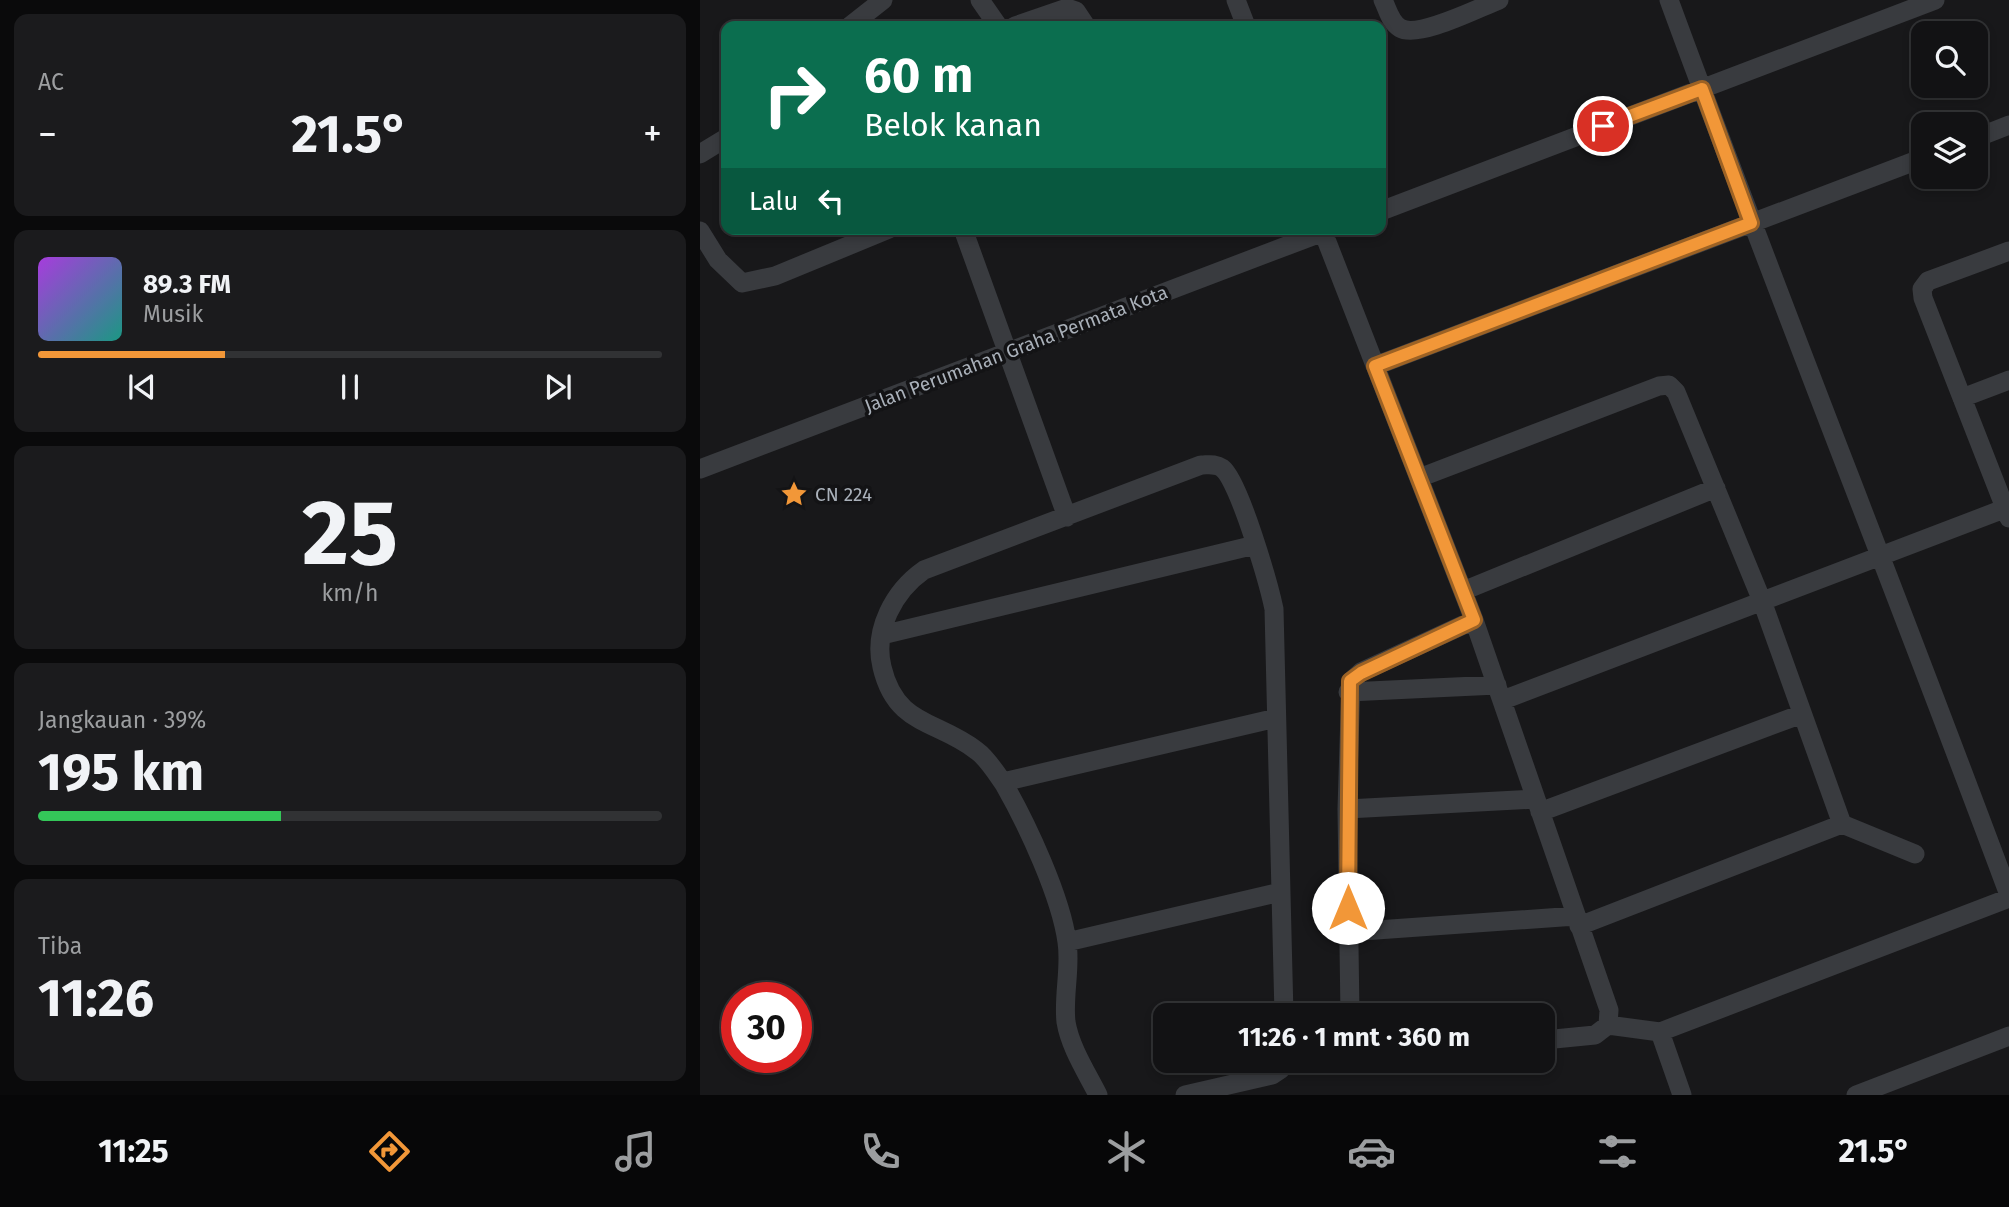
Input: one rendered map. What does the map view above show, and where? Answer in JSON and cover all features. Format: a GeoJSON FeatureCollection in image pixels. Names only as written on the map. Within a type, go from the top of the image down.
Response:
{"type":"FeatureCollection","features":[{"type":"Feature","properties":{"kind":"street"},"geometry":{"type":"LineString","coordinates":[[856,21],[883,0]]}},
{"type":"Feature","properties":{"kind":"street"},"geometry":{"type":"LineString","coordinates":[[980,0],[995,21]]}},
{"type":"Feature","properties":{"kind":"street"},"geometry":{"type":"LineString","coordinates":[[1236,0],[1244,21]]}},
{"type":"Feature","properties":{"kind":"street"},"geometry":{"type":"LineString","coordinates":[[1383,0],[1392,21],[1402,30],[1418,32],[1499,0]]}},
{"type":"Feature","properties":{"kind":"street"},"geometry":{"type":"LineString","coordinates":[[1555,1039],[1595,1035],[1608,1025],[1660,1032],[2009,897],[1882,555],[1751,223],[1669,0]]}},
{"type":"Feature","properties":{"kind":"street"},"geometry":{"type":"LineString","coordinates":[[1386,209],[1935,0]]}},
{"type":"Feature","properties":{"kind":"street"},"geometry":{"type":"LineString","coordinates":[[1030,21],[1068,8],[1076,11],[1083,21]]}},
{"type":"Feature","properties":{"kind":"street"},"geometry":{"type":"LineString","coordinates":[[1988,133],[2009,125]]}},
{"type":"Feature","properties":{"kind":"street"},"geometry":{"type":"LineString","coordinates":[[700,154],[721,141]]}},
{"type":"Feature","properties":{"kind":"street"},"geometry":{"type":"LineString","coordinates":[[1375,366],[1911,163]]}},
{"type":"Feature","properties":{"kind":"street"},"geometry":{"type":"LineString","coordinates":[[700,231],[718,260],[742,282],[775,276],[874,235]]}},
{"type":"Feature","properties":{"kind":"street"},"geometry":{"type":"LineString","coordinates":[[965,235],[1067,517]]}},
{"type":"Feature","properties":{"kind":"street","name":"Jalan Perumahan Graha Permata Kota"},"geometry":{"type":"LineString","coordinates":[[700,469],[1313,235]]}},
{"type":"Feature","properties":{"kind":"street"},"geometry":{"type":"LineString","coordinates":[[1328,235],[1500,692],[1609,1010],[1608,1025]]}},
{"type":"Feature","properties":{"kind":"street"},"geometry":{"type":"LineString","coordinates":[[1348,692],[1500,692],[2008,512],[1922,289],[1928,281],[2009,251]]}},
{"type":"Feature","properties":{"kind":"street"},"geometry":{"type":"LineString","coordinates":[[1962,398],[2009,380]]}},
{"type":"Feature","properties":{"kind":"street"},"geometry":{"type":"LineString","coordinates":[[1419,478],[1659,386],[1670,385],[1676,392],[1762,601],[1842,824]]}},
{"type":"Feature","properties":{"kind":"street"},"geometry":{"type":"LineString","coordinates":[[1098,1095],[1066,1022],[1067,942],[1053,893],[1003,782],[979,752],[956,737],[932,729],[907,712],[888,687],[879,651],[888,610],[901,592],[924,570],[1201,465],[1214,464],[1222,468],[1234,485],[1274,609],[1284,1003]]}},
{"type":"Feature","properties":{"kind":"street"},"geometry":{"type":"LineString","coordinates":[[1463,591],[1716,488]]}},
{"type":"Feature","properties":{"kind":"street"},"geometry":{"type":"LineString","coordinates":[[882,635],[1255,545]]}},
{"type":"Feature","properties":{"kind":"street"},"geometry":{"type":"LineString","coordinates":[[1350,1003],[1347,809],[1350,681],[1361,673],[1474,620]]}},
{"type":"Feature","properties":{"kind":"street"},"geometry":{"type":"LineString","coordinates":[[1347,809],[1538,805],[1802,714]]}},
{"type":"Feature","properties":{"kind":"street"},"geometry":{"type":"LineString","coordinates":[[1003,782],[1276,718]]}},
{"type":"Feature","properties":{"kind":"street"},"geometry":{"type":"LineString","coordinates":[[1348,932],[1577,921],[1842,824],[1915,854]]}},
{"type":"Feature","properties":{"kind":"street"},"geometry":{"type":"LineString","coordinates":[[1067,942],[1281,892]]}},
{"type":"Feature","properties":{"kind":"street"},"geometry":{"type":"LineString","coordinates":[[1660,1032],[1682,1095]]}},
{"type":"Feature","properties":{"kind":"street"},"geometry":{"type":"LineString","coordinates":[[1856,1095],[2009,1036]]}},
{"type":"Feature","properties":{"kind":"street"},"geometry":{"type":"LineString","coordinates":[[1185,1095],[1275,1073]]}},
{"type":"Feature","properties":{"kind":"place","name":"CN 224"},"geometry":{"type":"Point","coordinates":[794,494]}},
{"type":"Feature","properties":{"kind":"route"},"geometry":{"type":"LineString","coordinates":[[1348,908],[1350,681],[1361,673],[1474,620],[1375,366],[1751,223],[1702,89],[1603,126]]}}]}
